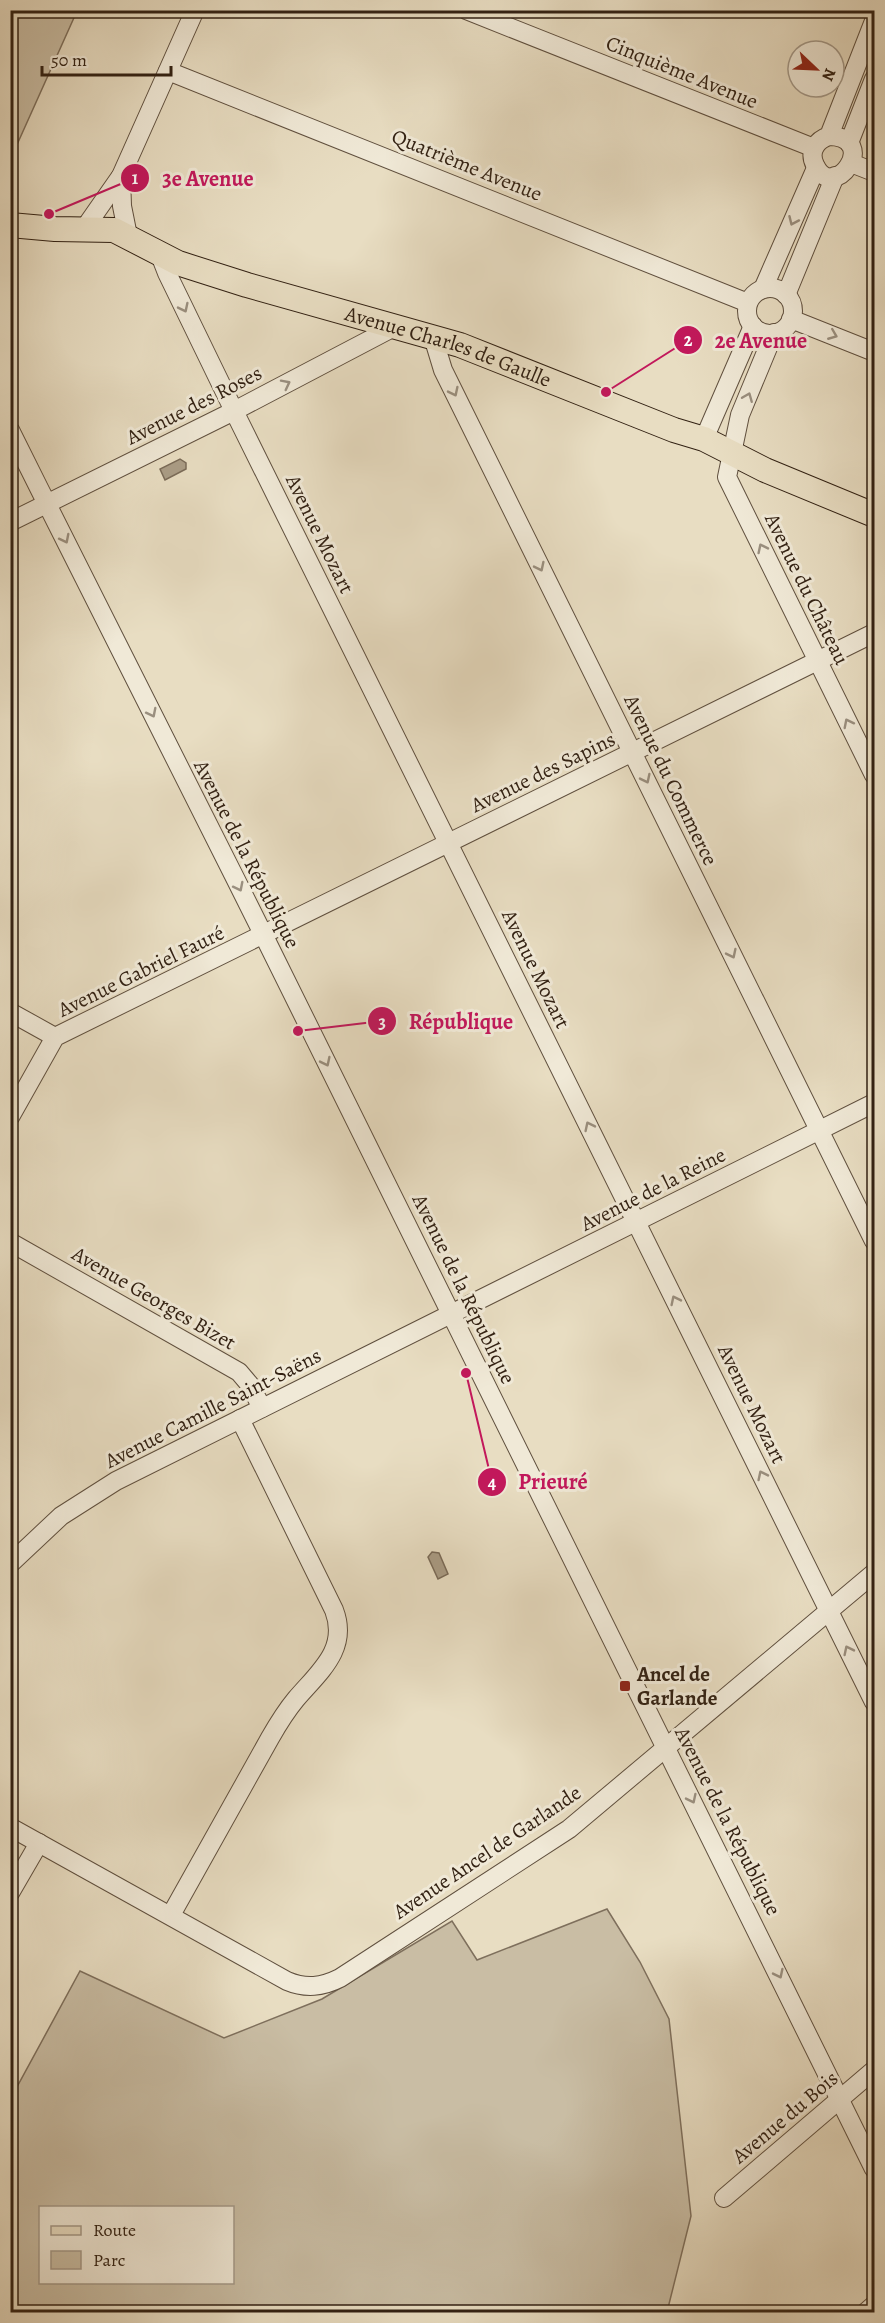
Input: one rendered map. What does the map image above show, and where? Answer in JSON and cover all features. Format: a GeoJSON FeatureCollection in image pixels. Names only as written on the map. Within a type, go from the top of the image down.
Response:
{"type":"FeatureCollection","features":[{"type":"Feature","properties":{"kind":"main road","name":"Avenue Charles de Gaulle"},"geometry":{"type":"LineString","coordinates":[[10,225],[55,229],[103,228],[128,236],[160,255],[247,285],[396,326],[487,355],[674,430],[704,439],[765,470],[874,516]]}},
{"type":"Feature","properties":{"kind":"street"},"geometry":{"type":"LineString","coordinates":[[84,229],[121,176],[195,10]]}},
{"type":"Feature","properties":{"kind":"street","name":"Cinquième Avenue"},"geometry":{"type":"LineString","coordinates":[[466,10],[814,148]]}},
{"type":"Feature","properties":{"kind":"street"},"geometry":{"type":"LineString","coordinates":[[829,136],[874,21]]}},
{"type":"Feature","properties":{"kind":"street","name":"Quatrième Avenue"},"geometry":{"type":"LineString","coordinates":[[168,71],[748,303]]}},
{"type":"Feature","properties":{"kind":"street"},"geometry":{"type":"LineString","coordinates":[[849,143],[874,79]]}},
{"type":"Feature","properties":{"kind":"street"},"geometry":{"type":"LineString","coordinates":[[829,136],[843,138],[849,143],[853,156],[852,163],[842,174],[835,176],[821,173],[816,168],[812,155],[814,148],[823,138],[829,136]]}},
{"type":"Feature","properties":{"kind":"street"},"geometry":{"type":"LineString","coordinates":[[852,163],[874,172]]}},
{"type":"Feature","properties":{"kind":"street"},"geometry":{"type":"LineString","coordinates":[[764,289],[816,168]]}},
{"type":"Feature","properties":{"kind":"street"},"geometry":{"type":"LineString","coordinates":[[121,176],[122,206],[128,236]]}},
{"type":"Feature","properties":{"kind":"street"},"geometry":{"type":"LineString","coordinates":[[786,295],[835,176]]}},
{"type":"Feature","properties":{"kind":"street","name":"Avenue Mozart"},"geometry":{"type":"LineString","coordinates":[[160,255],[166,273],[234,411],[874,1702]]}},
{"type":"Feature","properties":{"kind":"street"},"geometry":{"type":"LineString","coordinates":[[764,289],[775,289],[786,295],[792,306],[791,319],[784,328],[774,333],[762,332],[753,326],[747,315],[748,303],[754,294],[764,289]]}},
{"type":"Feature","properties":{"kind":"street"},"geometry":{"type":"LineString","coordinates":[[791,319],[874,352]]}},
{"type":"Feature","properties":{"kind":"street","name":"Avenue des Roses"},"geometry":{"type":"LineString","coordinates":[[10,522],[234,411],[396,326]]}},
{"type":"Feature","properties":{"kind":"street"},"geometry":{"type":"LineString","coordinates":[[704,439],[753,326]]}},
{"type":"Feature","properties":{"kind":"street","name":"Avenue du Château"},"geometry":{"type":"LineString","coordinates":[[774,333],[740,416],[727,477],[874,775]]}},
{"type":"Feature","properties":{"kind":"street","name":"Avenue du Commerce"},"geometry":{"type":"LineString","coordinates":[[433,337],[443,370],[874,1240]]}},
{"type":"Feature","properties":{"kind":"street","name":"Avenue de la République"},"geometry":{"type":"LineString","coordinates":[[10,430],[263,935],[874,2169]]}},
{"type":"Feature","properties":{"kind":"street","name":"Avenue des Sapins"},"geometry":{"type":"LineString","coordinates":[[263,935],[874,633]]}},
{"type":"Feature","properties":{"kind":"street","name":"Avenue Gabriel Fauré"},"geometry":{"type":"LineString","coordinates":[[10,1117],[55,1037],[263,935]]}},
{"type":"Feature","properties":{"kind":"street"},"geometry":{"type":"LineString","coordinates":[[10,1012],[55,1037]]}},
{"type":"Feature","properties":{"kind":"street","name":"Avenue de la Reine"},"geometry":{"type":"LineString","coordinates":[[451,1314],[874,1103]]}},
{"type":"Feature","properties":{"kind":"street","name":"Avenue Georges Bizet"},"geometry":{"type":"LineString","coordinates":[[10,1242],[239,1372],[250,1385],[262,1408]]}},
{"type":"Feature","properties":{"kind":"street","name":"Avenue Camille Saint-Saëns"},"geometry":{"type":"LineString","coordinates":[[10,1564],[48,1527],[88,1497],[116,1480],[451,1314]]}},
{"type":"Feature","properties":{"kind":"street"},"geometry":{"type":"LineString","coordinates":[[171,1915],[274,1731],[287,1711],[326,1667],[338,1641],[338,1626],[334,1610],[240,1419]]}},
{"type":"Feature","properties":{"kind":"street","name":"Avenue Ancel de Garlande"},"geometry":{"type":"LineString","coordinates":[[39,1843],[294,1984],[317,1986],[340,1978],[569,1829],[874,1573]]}},
{"type":"Feature","properties":{"kind":"street"},"geometry":{"type":"LineString","coordinates":[[10,1827],[39,1843],[10,1893]]}},
{"type":"Feature","properties":{"kind":"street","name":"Avenue du Bois"},"geometry":{"type":"LineString","coordinates":[[724,2198],[874,2070]]}},
{"type":"Feature","properties":{"kind":"street"},"geometry":{"type":"LineString","coordinates":[[866,2313],[874,2305]]}},
{"type":"Feature","properties":{"kind":"green space"},"geometry":{"type":"Polygon","coordinates":[[[10,11],[77,11],[11,158],[10,11]]]}},
{"type":"Feature","properties":{"kind":"green space"},"geometry":{"type":"Polygon","coordinates":[[[607,1909],[640,1962],[669,2019],[691,2216],[667,2312],[11,2312],[11,2098],[80,1971],[224,2038],[322,1999],[452,1921],[477,1960],[607,1909]]]}},
{"type":"Feature","properties":{"kind":"shaded area"},"geometry":{"type":"Polygon","coordinates":[[[180,459],[186,463],[186,469],[165,480],[160,469],[180,459]]]}},
{"type":"Feature","properties":{"kind":"shaded area"},"geometry":{"type":"Polygon","coordinates":[[[432,1552],[439,1553],[448,1574],[438,1579],[428,1557],[432,1552]]]}},
{"type":"Feature","properties":{"kind":"place","name":"3e Avenue"},"geometry":{"type":"Point","coordinates":[49,214]}},
{"type":"Feature","properties":{"kind":"place","name":"2e Avenue"},"geometry":{"type":"Point","coordinates":[606,392]}},
{"type":"Feature","properties":{"kind":"place","name":"République"},"geometry":{"type":"Point","coordinates":[298,1031]}},
{"type":"Feature","properties":{"kind":"place","name":"Prieuré"},"geometry":{"type":"Point","coordinates":[466,1373]}},
{"type":"Feature","properties":{"kind":"place","name":"Ancel de Garlande"},"geometry":{"type":"Point","coordinates":[625,1686]}}]}
